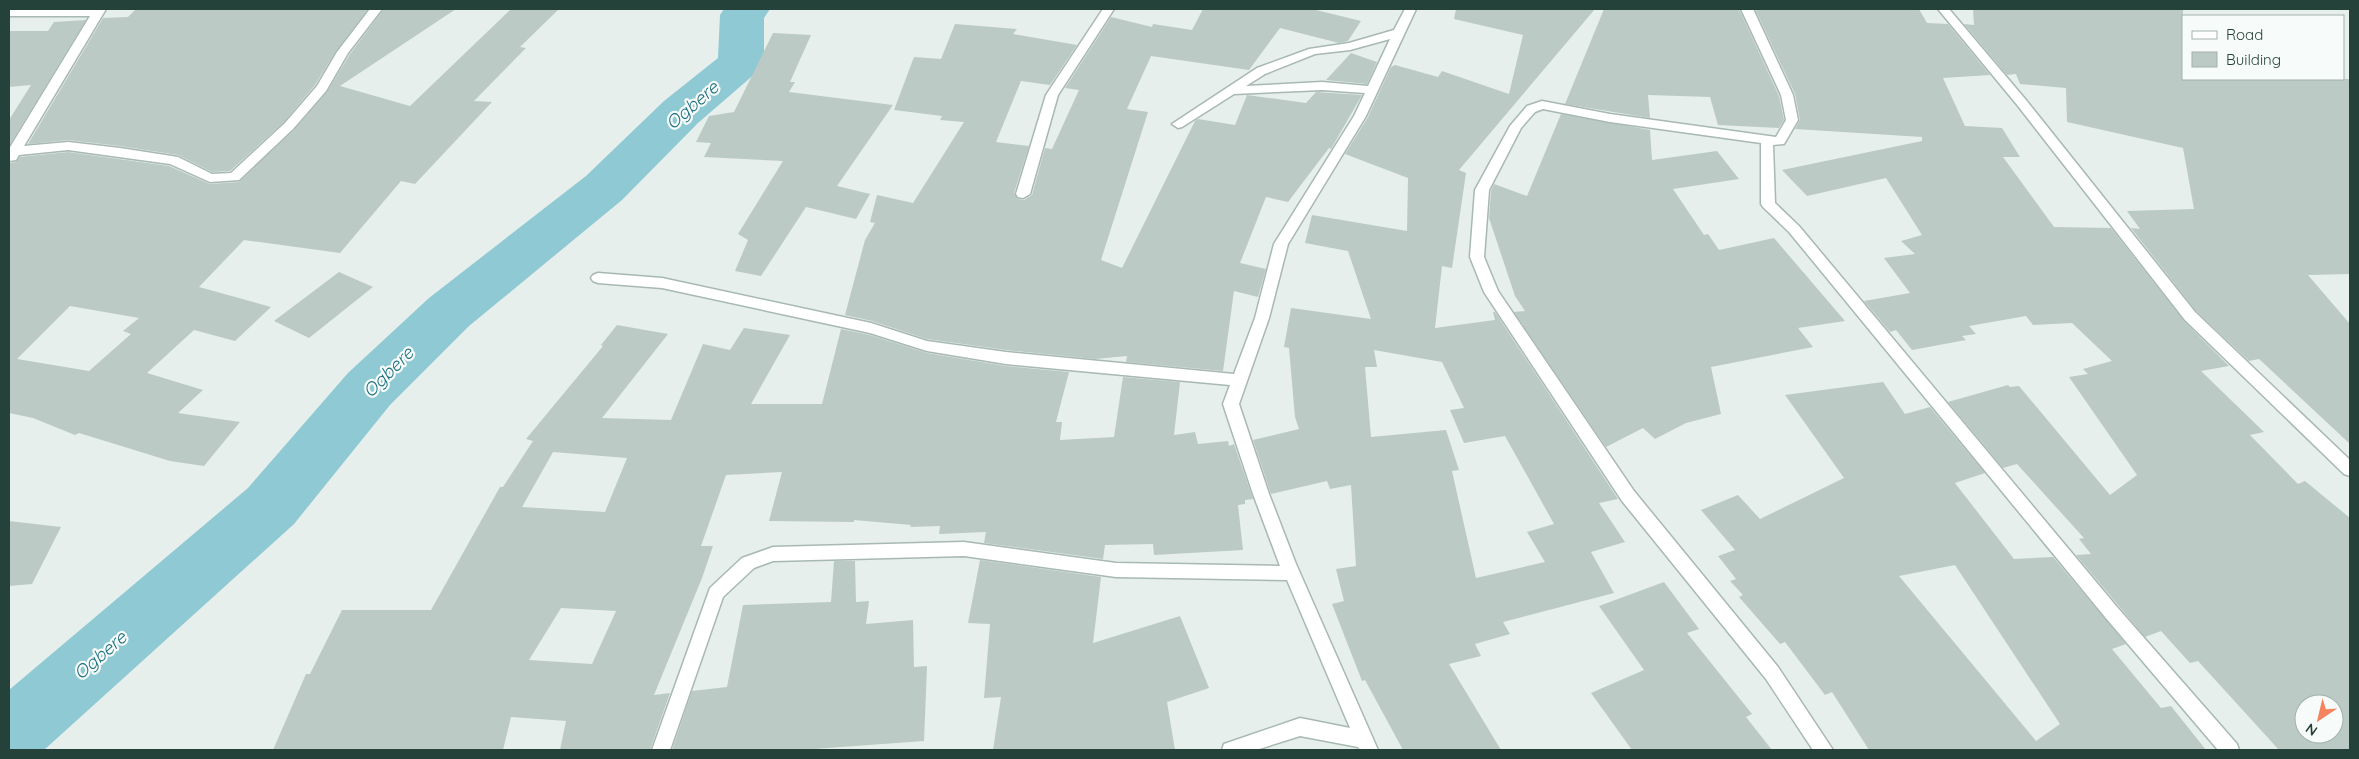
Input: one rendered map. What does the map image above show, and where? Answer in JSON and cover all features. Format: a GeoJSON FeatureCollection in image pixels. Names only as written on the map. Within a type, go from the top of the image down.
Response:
{"type":"FeatureCollection","features":[{"type":"Feature","properties":{"kind":"street"},"geometry":{"type":"LineString","coordinates":[[11,156],[68,146],[173,160],[210,178],[234,177],[289,126],[322,88],[343,52],[376,9]]}},
{"type":"Feature","properties":{"kind":"street"},"geometry":{"type":"LineString","coordinates":[[1022,194],[1039,145],[1052,95],[1108,9]]}},
{"type":"Feature","properties":{"kind":"street"},"geometry":{"type":"LineString","coordinates":[[1366,745],[1292,572],[1261,494],[1231,404],[1262,318],[1281,244],[1360,116],[1410,9]]}},
{"type":"Feature","properties":{"kind":"street"},"geometry":{"type":"LineString","coordinates":[[1747,9],[1787,95],[1792,120],[1780,141],[1610,118],[1542,105],[1531,109],[1516,126],[1482,190],[1477,257],[1491,292],[1628,496],[1772,674],[1824,750]]}},
{"type":"Feature","properties":{"kind":"street"},"geometry":{"type":"LineString","coordinates":[[1943,9],[2022,103],[2190,316],[2350,470]]}},
{"type":"Feature","properties":{"kind":"street"},"geometry":{"type":"LineString","coordinates":[[11,156],[99,11]]}},
{"type":"Feature","properties":{"kind":"street"},"geometry":{"type":"LineString","coordinates":[[9,13],[99,11]]}},
{"type":"Feature","properties":{"kind":"street"},"geometry":{"type":"LineString","coordinates":[[1178,124],[1261,71],[1313,50],[1350,46],[1398,33]]}},
{"type":"Feature","properties":{"kind":"street"},"geometry":{"type":"LineString","coordinates":[[1230,90],[1322,86],[1372,90]]}},
{"type":"Feature","properties":{"kind":"street"},"geometry":{"type":"LineString","coordinates":[[1767,140],[1768,204],[1794,229],[2111,612],[2230,750]]}},
{"type":"Feature","properties":{"kind":"street"},"geometry":{"type":"LineString","coordinates":[[598,278],[662,283],[871,328],[927,346],[988,356],[1240,380]]}},
{"type":"Feature","properties":{"kind":"street"},"geometry":{"type":"LineString","coordinates":[[661,750],[716,593],[748,563],[773,554],[964,549],[1116,570],[1292,572]]}},
{"type":"Feature","properties":{"kind":"street"},"geometry":{"type":"LineString","coordinates":[[1231,750],[1300,727],[1366,745]]}},
{"type":"Feature","properties":{"kind":"building"},"geometry":{"type":"Polygon","coordinates":[[[136,9],[368,9],[336,51],[315,85],[284,122],[230,171],[212,172],[178,155],[120,146],[68,140],[28,144],[103,18],[128,17],[136,9]]]}},
{"type":"Feature","properties":{"kind":"building"},"geometry":{"type":"Polygon","coordinates":[[[384,9],[456,9],[340,86],[410,106],[511,9],[559,9],[520,47],[526,48],[474,101],[492,102],[415,184],[401,181],[340,253],[244,240],[199,287],[271,307],[235,341],[194,330],[147,373],[203,390],[178,413],[240,422],[204,466],[170,461],[79,433],[75,435],[33,418],[9,413],[9,163],[16,162],[20,157],[68,152],[169,166],[210,184],[239,182],[294,130],[327,92],[350,54],[384,9]],[[70,306],[17,359],[89,371],[131,334],[123,331],[139,318],[70,306]]]}},
{"type":"Feature","properties":{"kind":"building"},"geometry":{"type":"Polygon","coordinates":[[[1203,9],[1312,9],[1361,21],[1348,41],[1339,43],[1280,28],[1249,70],[1151,56],[1127,109],[1148,112],[1101,260],[1122,268],[1195,121],[1198,119],[1235,125],[1247,95],[1306,103],[1316,92],[1362,95],[1331,149],[1329,148],[1288,202],[1266,197],[1240,263],[1266,269],[1258,297],[1234,291],[1223,371],[1126,362],[1127,356],[1095,359],[1006,350],[927,339],[872,321],[845,315],[865,240],[875,223],[870,222],[877,195],[913,203],[964,122],[940,120],[942,116],[894,110],[914,57],[941,59],[955,24],[1017,29],[1013,34],[1077,45],[1050,85],[1021,81],[996,142],[1029,146],[1014,193],[1018,199],[1024,200],[1032,195],[1045,148],[1052,149],[1079,90],[1065,88],[1111,17],[1152,27],[1153,24],[1192,30],[1203,9]]]}},
{"type":"Feature","properties":{"kind":"building"},"geometry":{"type":"Polygon","coordinates":[[[1456,9],[1595,9],[1459,170],[1466,173],[1452,268],[1442,266],[1435,328],[1495,320],[1493,312],[1495,312],[1618,499],[1599,503],[1625,542],[1591,552],[1614,593],[1503,622],[1510,634],[1475,644],[1481,656],[1449,664],[1501,750],[1403,750],[1365,680],[1362,681],[1332,604],[1344,601],[1336,569],[1356,566],[1351,485],[1330,489],[1327,481],[1271,494],[1253,440],[1299,429],[1295,417],[1289,348],[1284,347],[1291,308],[1371,319],[1348,251],[1305,243],[1312,215],[1407,231],[1408,178],[1345,154],[1368,117],[1391,67],[1395,65],[1438,77],[1442,71],[1509,94],[1523,35],[1454,19],[1456,9]],[[1374,350],[1377,367],[1365,367],[1371,437],[1446,430],[1459,470],[1452,471],[1476,578],[1545,562],[1527,532],[1554,524],[1505,436],[1464,443],[1450,410],[1464,408],[1442,362],[1374,350]]]}},
{"type":"Feature","properties":{"kind":"building"},"geometry":{"type":"Polygon","coordinates":[[[1604,9],[1739,9],[1779,96],[1784,120],[1779,128],[1718,125],[1710,97],[1648,95],[1650,118],[1565,104],[1604,9]]]}},
{"type":"Feature","properties":{"kind":"building"},"geometry":{"type":"Polygon","coordinates":[[[1755,9],[1919,9],[1927,23],[1948,24],[1990,75],[1943,78],[1965,126],[2002,128],[2020,157],[2003,157],[2054,227],[2111,228],[2184,321],[2229,366],[2201,371],[2264,432],[2250,435],[2298,484],[2305,481],[2350,518],[2350,750],[2279,750],[2198,661],[2190,663],[2161,631],[2145,637],[2076,555],[2091,554],[2079,539],[2084,538],[2017,464],[2003,468],[1948,402],[2008,385],[2010,387],[2019,386],[2110,495],[2137,475],[2069,377],[2088,374],[2083,369],[2112,361],[2072,323],[2033,325],[2026,316],[1969,326],[1976,334],[1962,336],[1966,340],[1912,350],[1896,330],[1890,332],[1864,301],[1910,293],[1884,258],[1915,254],[1901,241],[1922,235],[1886,178],[1807,196],[1782,170],[1922,141],[1922,137],[1795,129],[1800,120],[1795,94],[1755,9]]]}},
{"type":"Feature","properties":{"kind":"building"},"geometry":{"type":"Polygon","coordinates":[[[1973,9],[2183,9],[2182,80],[2350,79],[2350,274],[2308,275],[2350,324],[2350,444],[2259,359],[2249,361],[2196,311],[2131,228],[2140,229],[2127,211],[2194,209],[2183,148],[2067,122],[2066,88],[2020,84],[2016,74],[2007,75],[1964,24],[1974,25],[1973,9]]]}},
{"type":"Feature","properties":{"kind":"building"},"geometry":{"type":"Polygon","coordinates":[[[86,20],[9,146],[9,120],[31,85],[9,87],[9,31],[48,31],[54,22],[86,20]]]}},
{"type":"Feature","properties":{"kind":"building"},"geometry":{"type":"Polygon","coordinates":[[[773,33],[811,35],[790,82],[795,82],[789,92],[893,105],[837,186],[870,194],[856,219],[806,207],[761,276],[735,271],[748,240],[738,234],[783,161],[704,157],[711,143],[696,142],[709,116],[734,112],[773,33]]]}},
{"type":"Feature","properties":{"kind":"building"},"geometry":{"type":"Polygon","coordinates":[[[1351,53],[1377,62],[1367,84],[1326,80],[1351,53]]]}},
{"type":"Feature","properties":{"kind":"building"},"geometry":{"type":"Polygon","coordinates":[[[1561,114],[1650,130],[1652,160],[1717,151],[1739,179],[1673,189],[1704,235],[1708,234],[1719,250],[1774,238],[1845,321],[1798,328],[1813,347],[1711,367],[1721,414],[1686,423],[1655,439],[1643,428],[1606,447],[1514,312],[1525,311],[1515,296],[1489,218],[1491,191],[1494,184],[1527,196],[1561,114]]]}},
{"type":"Feature","properties":{"kind":"building"},"geometry":{"type":"Polygon","coordinates":[[[339,272],[373,287],[309,338],[274,321],[339,272]]]}},
{"type":"Feature","properties":{"kind":"building"},"geometry":{"type":"Polygon","coordinates":[[[617,325],[668,334],[602,418],[671,420],[703,344],[730,350],[744,328],[790,335],[751,404],[822,404],[841,329],[870,335],[927,353],[1006,366],[1069,372],[1056,422],[1062,422],[1060,440],[1114,437],[1123,377],[1180,382],[1174,435],[1195,432],[1198,444],[1228,441],[1229,446],[1234,444],[1253,499],[1245,500],[1245,504],[1238,505],[1243,550],[1154,555],[1153,544],[1105,545],[1103,559],[984,543],[986,532],[939,534],[940,526],[910,527],[911,525],[854,520],[854,522],[769,521],[782,472],[726,475],[701,546],[713,546],[702,578],[654,695],[670,693],[650,750],[560,750],[566,721],[511,717],[503,750],[273,750],[306,674],[310,674],[342,610],[431,610],[500,487],[503,487],[533,441],[526,439],[603,346],[601,345],[617,325]],[[553,452],[522,507],[605,512],[627,458],[553,452]],[[561,608],[529,660],[592,664],[616,611],[561,608]]]}},
{"type":"Feature","properties":{"kind":"building"},"geometry":{"type":"Polygon","coordinates":[[[1883,382],[1905,414],[1930,407],[1985,473],[1955,483],[2014,559],[2053,557],[2126,644],[2112,649],[2161,708],[2171,706],[2206,750],[1869,750],[1832,692],[1825,695],[1785,642],[1780,644],[1739,597],[1743,595],[1730,581],[1736,579],[1718,556],[1735,550],[1701,510],[1738,495],[1760,519],[1844,478],[1785,395],[1883,382]],[[1955,565],[1899,576],[2036,741],[2060,724],[1955,565]]]}},
{"type":"Feature","properties":{"kind":"building"},"geometry":{"type":"Polygon","coordinates":[[[9,521],[61,527],[32,584],[9,586],[9,521]]]}},
{"type":"Feature","properties":{"kind":"building"},"geometry":{"type":"Polygon","coordinates":[[[980,560],[1101,577],[1093,643],[1180,616],[1209,688],[1167,702],[1175,750],[993,750],[1001,697],[984,698],[990,624],[968,623],[980,560]]]}},
{"type":"Feature","properties":{"kind":"building"},"geometry":{"type":"Polygon","coordinates":[[[834,561],[855,561],[856,602],[869,601],[866,624],[913,620],[914,667],[927,666],[924,741],[800,750],[672,750],[692,691],[727,687],[743,605],[831,602],[834,561]]]}},
{"type":"Feature","properties":{"kind":"building"},"geometry":{"type":"Polygon","coordinates":[[[1664,582],[1699,629],[1687,633],[1752,714],[1746,717],[1772,750],[1632,750],[1591,693],[1644,670],[1599,606],[1664,582]]]}},
{"type":"Feature","properties":{"kind":"waterway","name":"Ogbere"},"geometry":{"type":"LineString","coordinates":[[9,735],[271,506],[369,389],[449,312],[604,188],[681,112],[741,62],[742,15],[748,9]]}}]}
